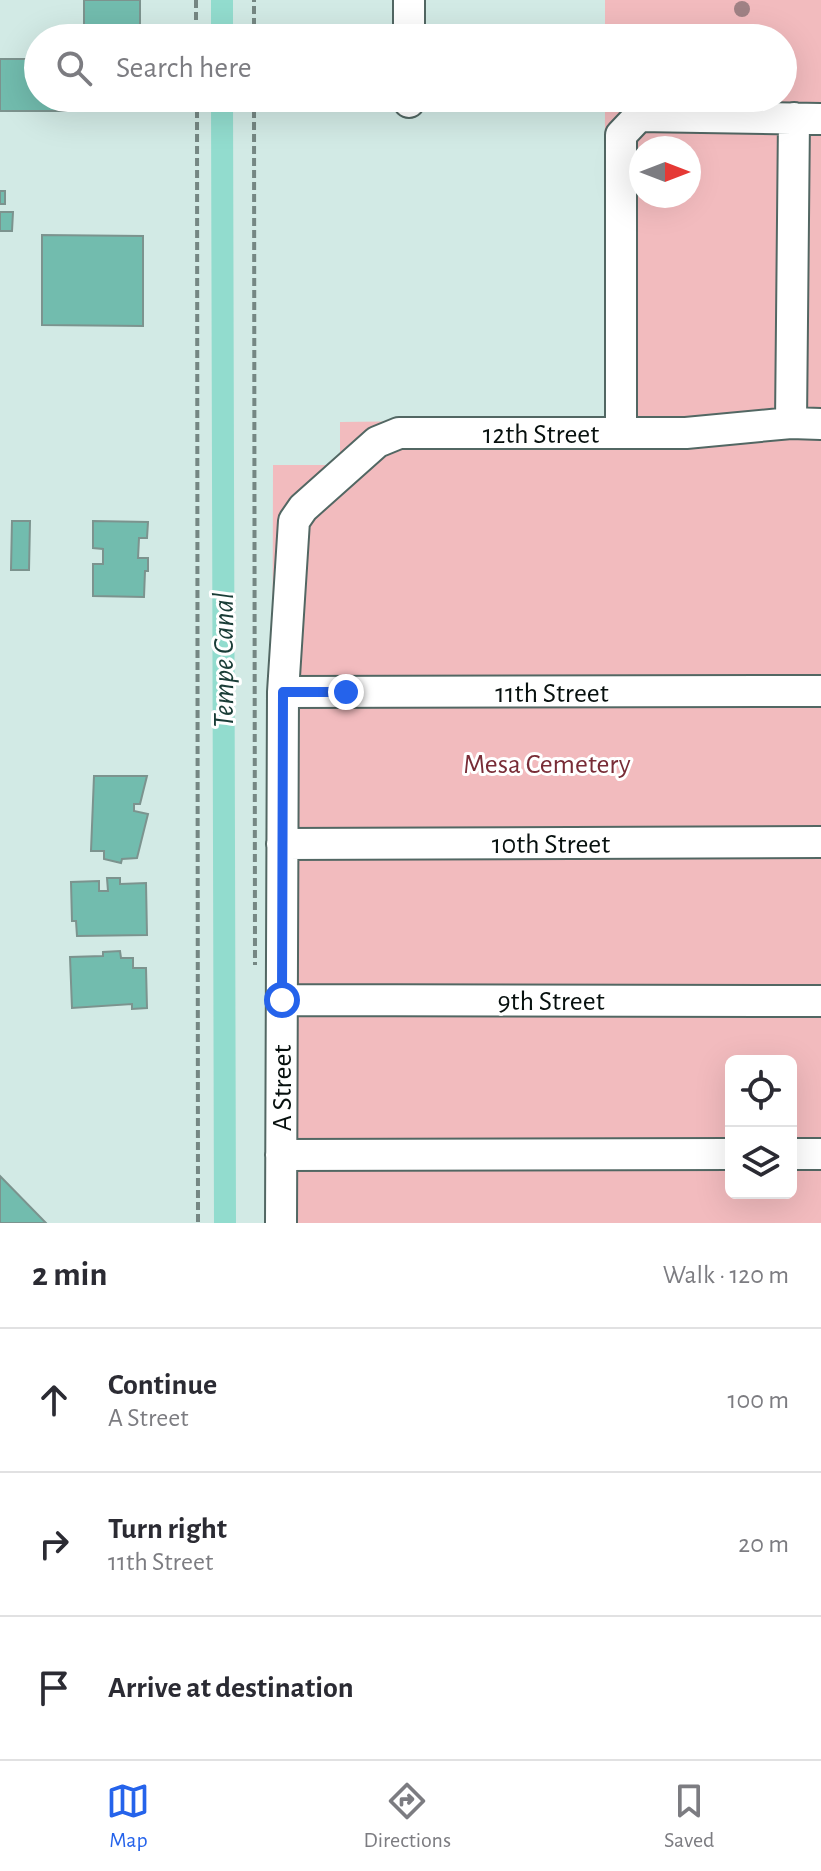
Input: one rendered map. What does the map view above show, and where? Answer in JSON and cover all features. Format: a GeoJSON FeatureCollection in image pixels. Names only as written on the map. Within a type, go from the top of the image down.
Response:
{"type":"FeatureCollection","features":[{"type":"Feature","properties":{"kind":"lane"},"geometry":{"type":"LineString","coordinates":[[409,0],[409,24]]}},
{"type":"Feature","properties":{"kind":"lane"},"geometry":{"type":"LineString","coordinates":[[621,433],[621,135],[639,116],[807,119],[791,423]]}},
{"type":"Feature","properties":{"kind":"lane","name":"12th Street"},"geometry":{"type":"LineString","coordinates":[[294,521],[303,508],[377,442],[399,433],[686,433],[791,423],[821,424]]}},
{"type":"Feature","properties":{"kind":"lane","name":"A Street"},"geometry":{"type":"LineString","coordinates":[[281,1223],[283,692],[294,521]]}},
{"type":"Feature","properties":{"kind":"lane","name":"11th Street"},"geometry":{"type":"LineString","coordinates":[[283,692],[821,691]]}},
{"type":"Feature","properties":{"kind":"lane","name":"10th Street"},"geometry":{"type":"LineString","coordinates":[[282,844],[821,842]]}},
{"type":"Feature","properties":{"kind":"lane","name":"9th Street"},"geometry":{"type":"LineString","coordinates":[[282,1000],[821,1001]]}},
{"type":"Feature","properties":{"kind":"lane"},"geometry":{"type":"LineString","coordinates":[[281,1155],[725,1154]]}},
{"type":"Feature","properties":{"kind":"lane"},"geometry":{"type":"LineString","coordinates":[[797,1154],[821,1154]]}},
{"type":"Feature","properties":{"kind":"path"},"geometry":{"type":"LineString","coordinates":[[196,0],[196,24]]}},
{"type":"Feature","properties":{"kind":"path"},"geometry":{"type":"LineString","coordinates":[[254,0],[254,24]]}},
{"type":"Feature","properties":{"kind":"path"},"geometry":{"type":"LineString","coordinates":[[197,112],[198,1223]]}},
{"type":"Feature","properties":{"kind":"path"},"geometry":{"type":"LineString","coordinates":[[254,112],[255,971]]}},
{"type":"Feature","properties":{"kind":"green space","name":"Mesa Cemetery"},"geometry":{"type":"Polygon","coordinates":[[[605,0],[821,0],[821,1223],[271,1223],[273,465],[331,465],[340,456],[340,422],[604,419],[605,112],[797,112],[797,24],[605,24],[605,0]]]}},
{"type":"Feature","properties":{"kind":"building"},"geometry":{"type":"Polygon","coordinates":[[[84,0],[140,0],[140,24],[84,24],[84,0]]]}},
{"type":"Feature","properties":{"kind":"building"},"geometry":{"type":"Polygon","coordinates":[[[0,59],[24,59],[24,111],[0,111],[0,59]]]}},
{"type":"Feature","properties":{"kind":"building"},"geometry":{"type":"Polygon","coordinates":[[[0,191],[5,191],[5,204],[0,204],[0,191]]]}},
{"type":"Feature","properties":{"kind":"building"},"geometry":{"type":"Polygon","coordinates":[[[0,212],[13,212],[12,231],[0,231],[0,212]]]}},
{"type":"Feature","properties":{"kind":"building"},"geometry":{"type":"Polygon","coordinates":[[[42,235],[143,236],[143,326],[42,325],[42,235]]]}},
{"type":"Feature","properties":{"kind":"building"},"geometry":{"type":"Polygon","coordinates":[[[12,521],[30,521],[29,570],[11,570],[12,521]]]}},
{"type":"Feature","properties":{"kind":"building"},"geometry":{"type":"Polygon","coordinates":[[[93,521],[148,522],[147,538],[139,538],[138,558],[148,558],[144,597],[93,596],[93,564],[103,564],[103,549],[93,548],[93,521]]]}},
{"type":"Feature","properties":{"kind":"building"},"geometry":{"type":"Polygon","coordinates":[[[94,776],[147,776],[140,804],[134,804],[134,811],[148,814],[137,858],[122,859],[121,863],[104,859],[104,851],[91,851],[94,776]]]}},
{"type":"Feature","properties":{"kind":"building"},"geometry":{"type":"Polygon","coordinates":[[[107,878],[120,878],[120,884],[146,883],[147,935],[77,936],[76,921],[72,921],[71,882],[99,881],[99,891],[108,891],[107,878]]]}},
{"type":"Feature","properties":{"kind":"building"},"geometry":{"type":"Polygon","coordinates":[[[120,951],[121,958],[133,958],[133,968],[146,968],[147,1008],[132,1009],[132,1004],[72,1008],[70,957],[103,956],[103,952],[120,951]]]}},
{"type":"Feature","properties":{"kind":"building"},"geometry":{"type":"Polygon","coordinates":[[[0,1176],[46,1223],[0,1223],[0,1176]]]}},
{"type":"Feature","properties":{"kind":"waterway","name":"Tempe Canal"},"geometry":{"type":"LineString","coordinates":[[222,0],[222,24]]}},
{"type":"Feature","properties":{"kind":"waterway","name":"Tempe Canal"},"geometry":{"type":"LineString","coordinates":[[222,112],[225,1223]]}},
{"type":"Feature","properties":{"kind":"route"},"geometry":{"type":"LineString","coordinates":[[282,1000],[283,692],[346,692]]}}]}
